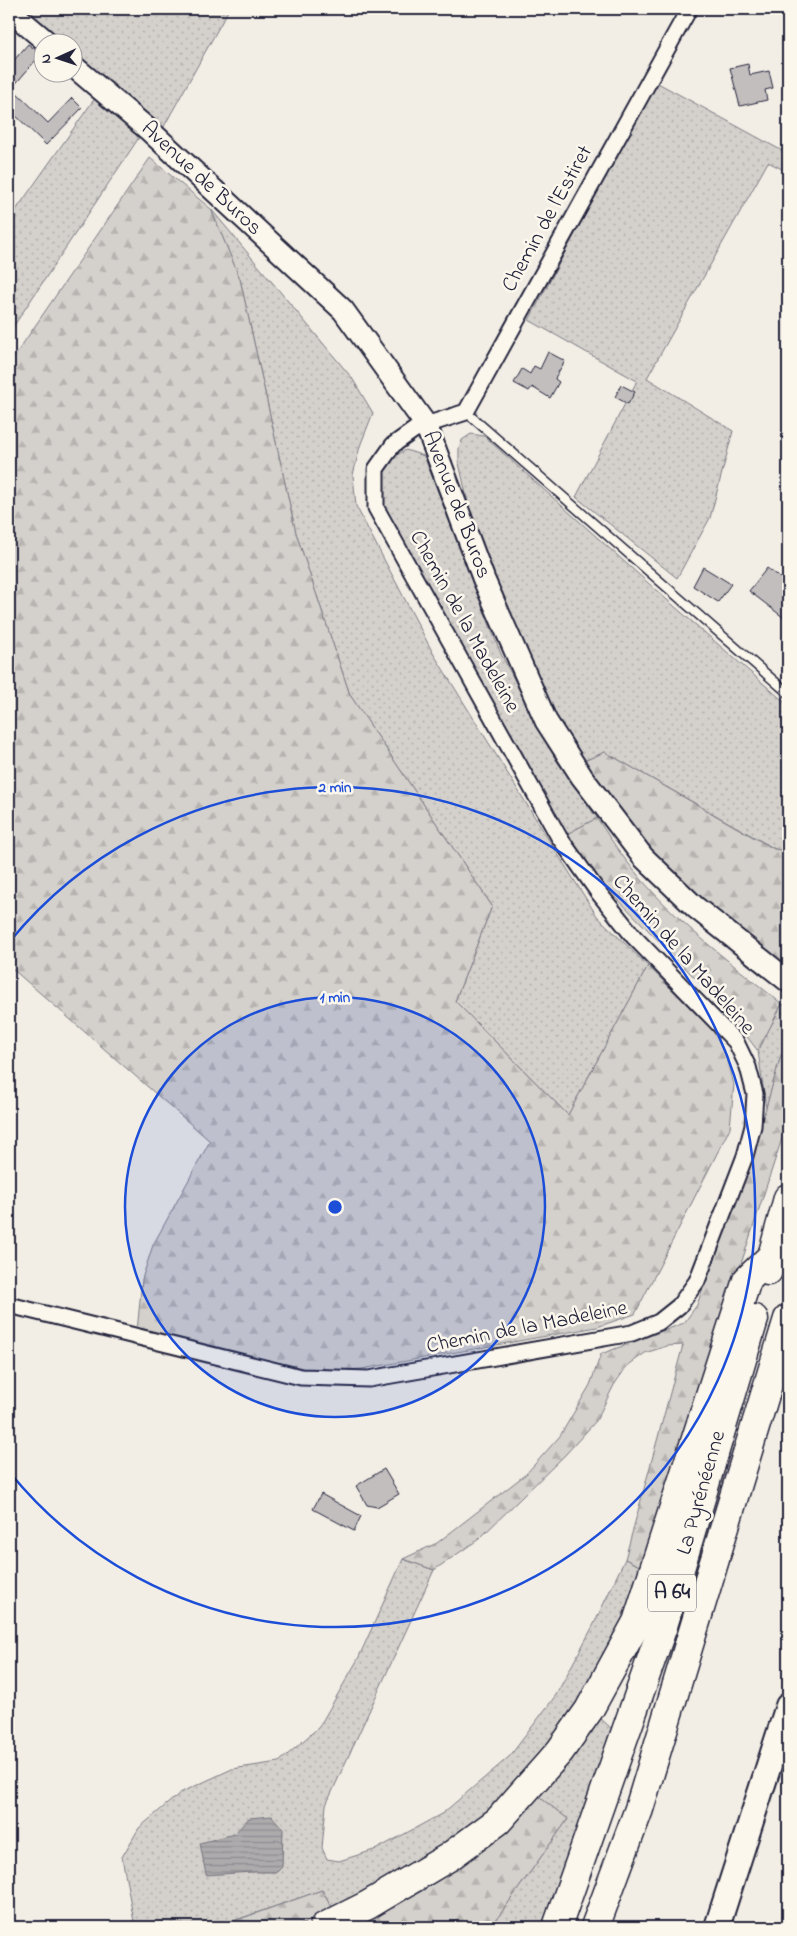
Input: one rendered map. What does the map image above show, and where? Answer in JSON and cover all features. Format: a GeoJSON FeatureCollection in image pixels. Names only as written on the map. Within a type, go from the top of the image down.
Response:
{"type":"FeatureCollection","features":[{"type":"Feature","properties":{"kind":"highway","name":"La Pyrénéenne"},"geometry":{"type":"LineString","coordinates":[[557,1927],[663,1626],[773,1255],[788,1198]]}},
{"type":"Feature","properties":{"kind":"highway"},"geometry":{"type":"LineString","coordinates":[[324,1927],[368,1905],[449,1857],[498,1821],[560,1751],[589,1710],[637,1622],[747,1280],[773,1255]]}},
{"type":"Feature","properties":{"kind":"highway","name":"La Pyrénéenne"},"geometry":{"type":"LineString","coordinates":[[596,1927],[639,1810],[788,1319]]}},
{"type":"Feature","properties":{"kind":"highway"},"geometry":{"type":"LineString","coordinates":[[615,1927],[636,1858],[639,1810]]}},
{"type":"Feature","properties":{"kind":"main road"},"geometry":{"type":"LineString","coordinates":[[717,1927],[788,1706]]}},
{"type":"Feature","properties":{"kind":"street","name":"Chemin de l'Estiret"},"geometry":{"type":"LineString","coordinates":[[466,412],[689,9]]}},
{"type":"Feature","properties":{"kind":"street"},"geometry":{"type":"LineString","coordinates":[[9,10],[35,32]]}},
{"type":"Feature","properties":{"kind":"street","name":"Avenue de Buros"},"geometry":{"type":"LineString","coordinates":[[82,73],[150,131],[343,310],[426,425],[484,580],[542,712],[582,777],[643,857],[695,907],[788,981]]}},
{"type":"Feature","properties":{"kind":"street"},"geometry":{"type":"LineString","coordinates":[[426,425],[466,412]]}},
{"type":"Feature","properties":{"kind":"street","name":"Chemin de la Madeleine"},"geometry":{"type":"LineString","coordinates":[[9,1305],[301,1377],[370,1379],[632,1333],[659,1322],[679,1306],[697,1281],[745,1156],[753,1126],[755,1094],[748,1067],[736,1042],[634,936],[598,892],[559,837],[376,508],[376,469],[393,445],[414,430],[426,425]]}},
{"type":"Feature","properties":{"kind":"lane","name":"Avenue de Buros"},"geometry":{"type":"LineString","coordinates":[[466,412],[788,693]]}},
{"type":"Feature","properties":{"kind":"green space"},"geometry":{"type":"Polygon","coordinates":[[[26,9],[229,9],[162,130],[82,58],[82,32],[52,32],[26,9]]]}},
{"type":"Feature","properties":{"kind":"green space"},"geometry":{"type":"Polygon","coordinates":[[[656,82],[788,154],[788,172],[768,162],[647,378],[733,431],[710,518],[677,578],[576,497],[637,381],[529,320],[656,82]]]}},
{"type":"Feature","properties":{"kind":"green space"},"geometry":{"type":"Polygon","coordinates":[[[95,98],[140,136],[9,333],[9,220],[95,98]]]}},
{"type":"Feature","properties":{"kind":"green space"},"geometry":{"type":"Polygon","coordinates":[[[150,158],[211,209],[240,279],[296,533],[350,695],[492,906],[455,1001],[568,1115],[648,966],[712,1029],[727,1058],[734,1084],[730,1128],[635,1314],[597,1327],[362,1369],[325,1371],[288,1369],[137,1332],[142,1279],[153,1245],[210,1141],[9,966],[9,364],[150,158]]]}},
{"type":"Feature","properties":{"kind":"green space"},"geometry":{"type":"Polygon","coordinates":[[[211,209],[352,378],[373,413],[360,446],[353,475],[356,506],[433,653],[557,853],[597,916],[648,966],[568,1115],[455,1001],[492,906],[350,695],[296,533],[240,279],[211,209]]]}},
{"type":"Feature","properties":{"kind":"green space"},"geometry":{"type":"Polygon","coordinates":[[[471,434],[484,436],[788,705],[788,851],[775,849],[605,752],[584,761],[556,715],[524,652],[471,516],[459,463],[459,449],[462,440],[471,434]]]}},
{"type":"Feature","properties":{"kind":"green space"},"geometry":{"type":"Polygon","coordinates":[[[406,450],[424,456],[501,654],[556,760],[597,818],[567,834],[382,504],[383,479],[388,465],[398,454],[406,450]]]}},
{"type":"Feature","properties":{"kind":"green space"},"geometry":{"type":"Polygon","coordinates":[[[605,752],[774,849],[788,851],[788,968],[705,904],[653,852],[584,761],[605,752]]]}},
{"type":"Feature","properties":{"kind":"green space"},"geometry":{"type":"Polygon","coordinates":[[[597,818],[625,859],[660,900],[740,971],[782,1004],[758,1051],[741,1029],[695,978],[602,883],[567,834],[597,818]]]}},
{"type":"Feature","properties":{"kind":"green space"},"geometry":{"type":"Polygon","coordinates":[[[782,1004],[788,1007],[788,1053],[781,1055],[766,1108],[758,1051],[782,1004]]]}},
{"type":"Feature","properties":{"kind":"green space"},"geometry":{"type":"Polygon","coordinates":[[[788,1053],[788,1120],[642,1567],[625,1559],[683,1345],[667,1346],[645,1353],[627,1366],[614,1385],[596,1421],[565,1455],[479,1539],[434,1570],[403,1559],[437,1543],[526,1474],[560,1436],[590,1385],[601,1354],[684,1323],[697,1305],[766,1108],[781,1055],[788,1053]]]}},
{"type":"Feature","properties":{"kind":"green space"},"geometry":{"type":"Polygon","coordinates":[[[403,1559],[434,1570],[326,1805],[322,1848],[327,1859],[339,1861],[377,1849],[443,1813],[510,1756],[556,1695],[593,1626],[625,1559],[642,1567],[622,1622],[568,1726],[496,1810],[436,1854],[333,1909],[322,1890],[216,1927],[135,1927],[122,1857],[139,1828],[180,1793],[232,1769],[279,1762],[319,1727],[358,1659],[403,1559]]]}},
{"type":"Feature","properties":{"kind":"green space"},"geometry":{"type":"Polygon","coordinates":[[[599,1717],[612,1729],[542,1927],[491,1927],[568,1819],[538,1796],[599,1717]]]}},
{"type":"Feature","properties":{"kind":"green space"},"geometry":{"type":"Polygon","coordinates":[[[538,1796],[568,1819],[491,1927],[352,1927],[422,1891],[473,1856],[538,1796]]]}},
{"type":"Feature","properties":{"kind":"green space"},"geometry":{"type":"Polygon","coordinates":[[[322,1890],[333,1909],[297,1927],[217,1927],[322,1890]]]}},
{"type":"Feature","properties":{"kind":"shaded area"},"geometry":{"type":"Polygon","coordinates":[[[272,1816],[283,1829],[282,1867],[277,1872],[206,1875],[200,1843],[234,1834],[249,1818],[272,1816]]]}},
{"type":"Feature","properties":{"kind":"building"},"geometry":{"type":"Polygon","coordinates":[[[28,44],[32,47],[32,65],[12,88],[48,123],[72,98],[82,108],[46,145],[9,109],[9,66],[28,44]]]}},
{"type":"Feature","properties":{"kind":"building"},"geometry":{"type":"Polygon","coordinates":[[[748,64],[750,75],[769,71],[773,88],[765,90],[767,100],[740,106],[730,68],[748,64]]]}},
{"type":"Feature","properties":{"kind":"building"},"geometry":{"type":"Polygon","coordinates":[[[548,352],[565,361],[556,376],[555,379],[559,382],[550,398],[532,387],[529,391],[514,383],[522,369],[530,374],[534,366],[540,369],[548,352]]]}},
{"type":"Feature","properties":{"kind":"building"},"geometry":{"type":"Polygon","coordinates":[[[621,385],[635,392],[628,404],[615,397],[621,385]]]}},
{"type":"Feature","properties":{"kind":"building"},"geometry":{"type":"Polygon","coordinates":[[[703,567],[731,584],[718,602],[693,586],[703,567]]]}},
{"type":"Feature","properties":{"kind":"building"},"geometry":{"type":"Polygon","coordinates":[[[767,568],[788,584],[788,621],[749,591],[767,568]]]}},
{"type":"Feature","properties":{"kind":"building"},"geometry":{"type":"Polygon","coordinates":[[[384,1469],[399,1494],[377,1507],[367,1505],[356,1486],[384,1469]]]}},
{"type":"Feature","properties":{"kind":"building"},"geometry":{"type":"Polygon","coordinates":[[[321,1494],[361,1516],[354,1531],[313,1509],[321,1494]]]}}]}
